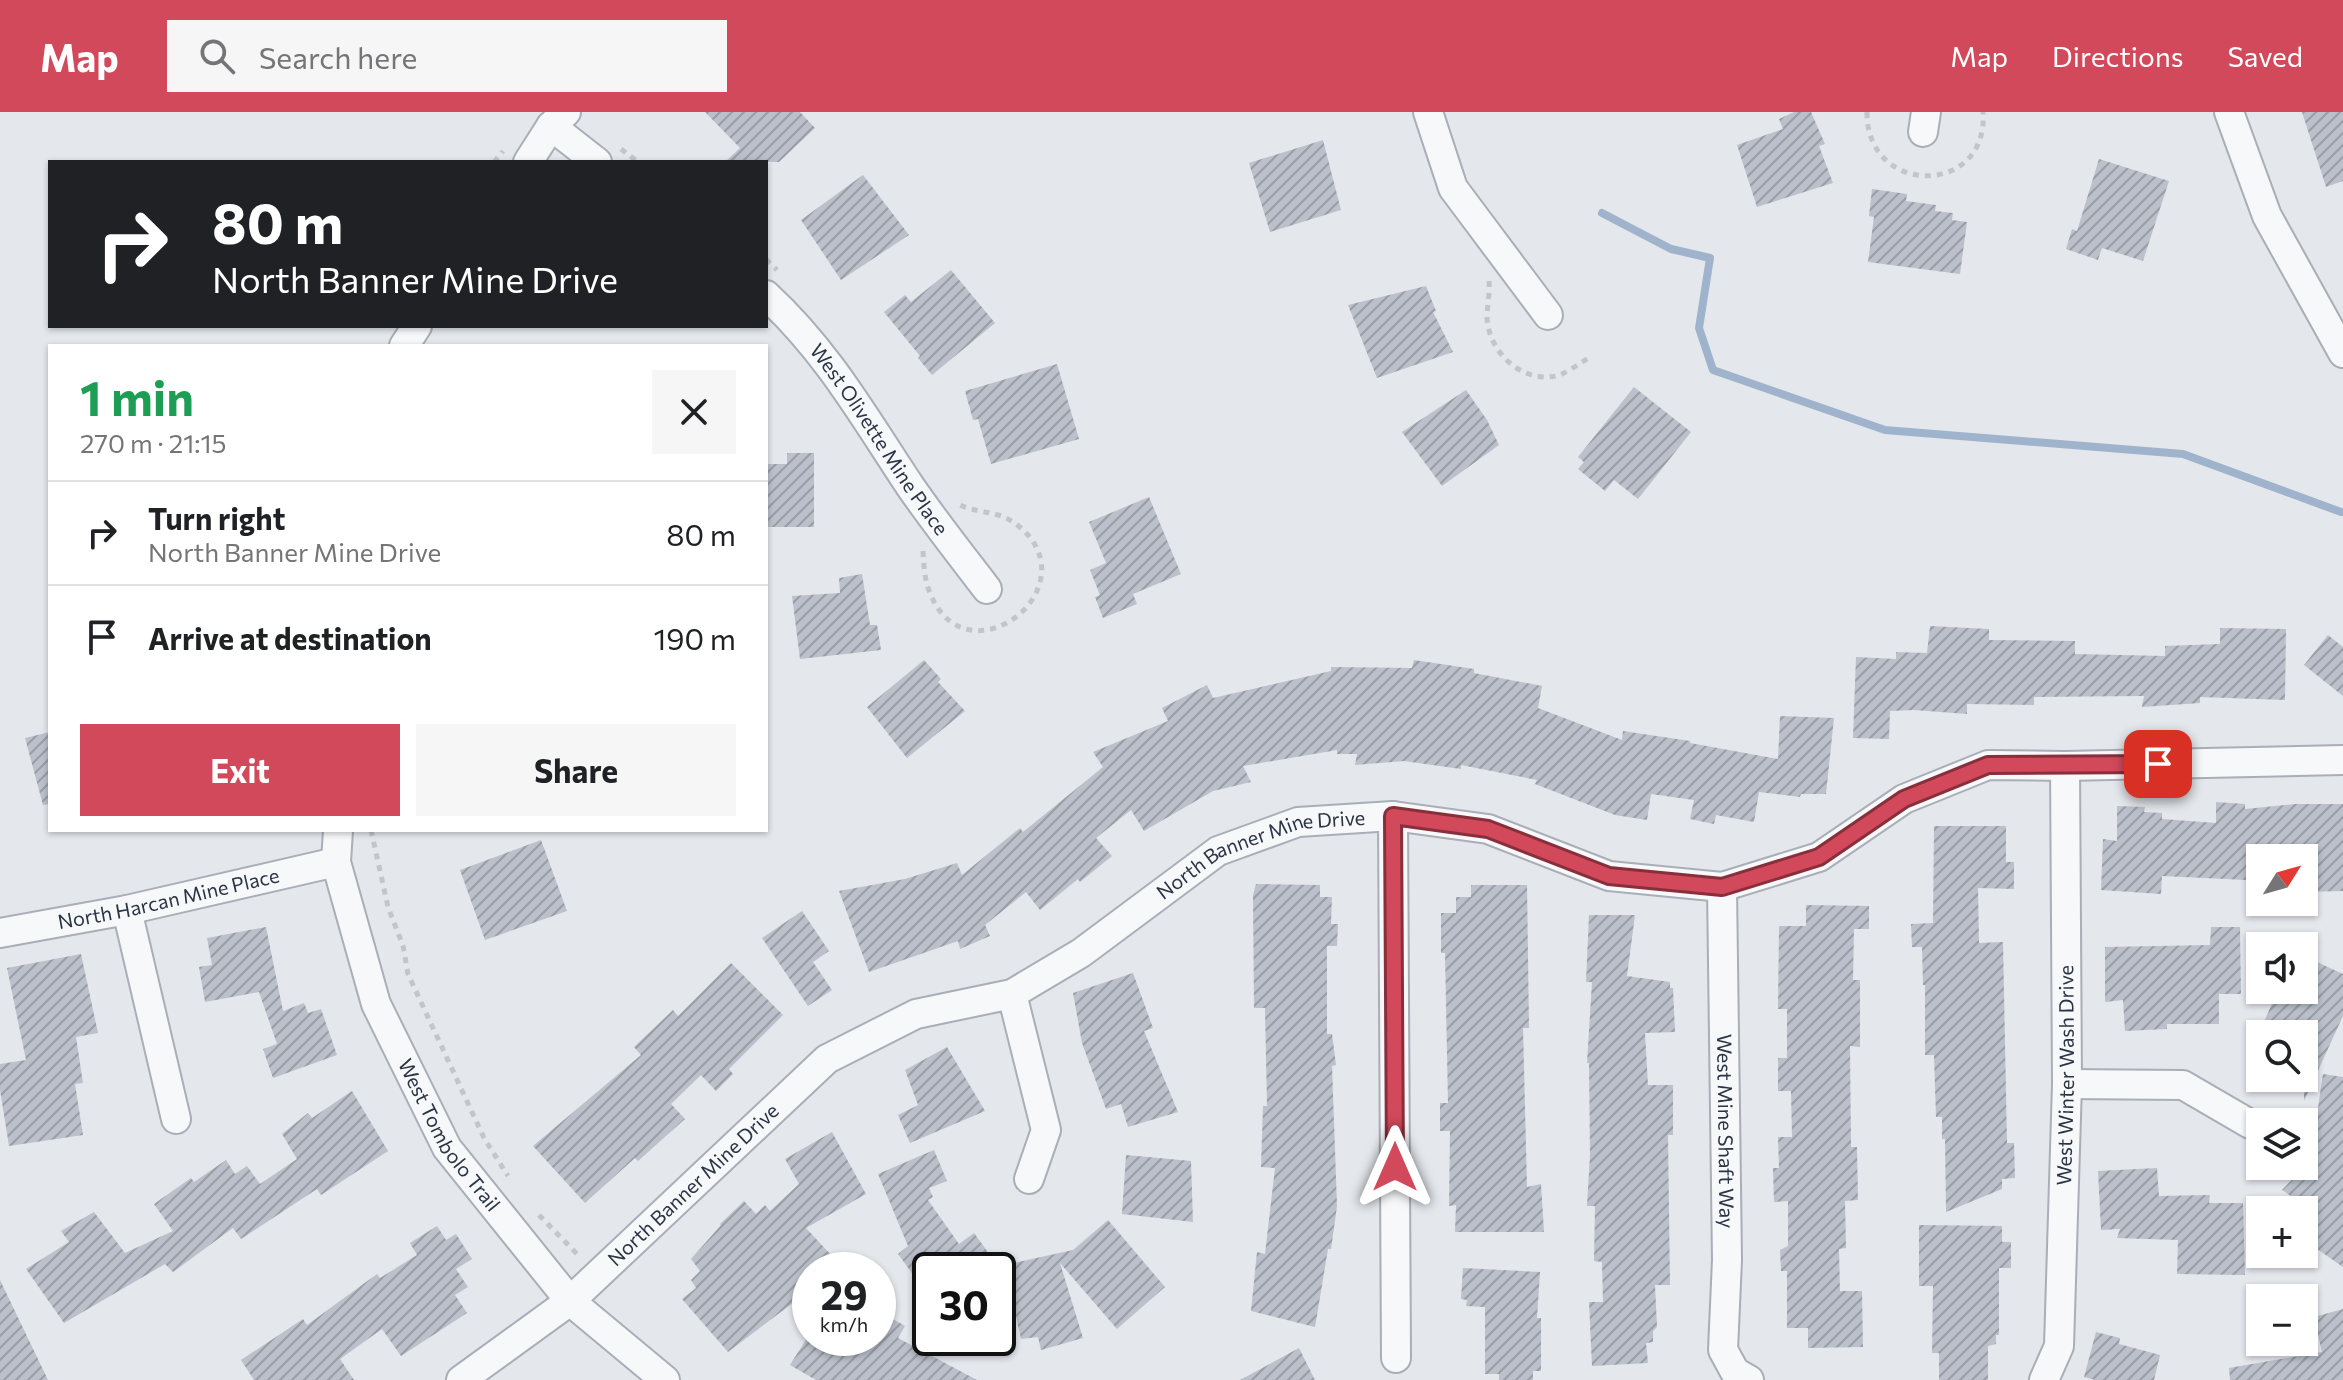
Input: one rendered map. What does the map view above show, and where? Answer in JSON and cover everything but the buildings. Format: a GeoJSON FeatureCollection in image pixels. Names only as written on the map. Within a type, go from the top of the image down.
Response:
{"type":"FeatureCollection","features":[{"type":"Feature","properties":{"kind":"street"},"geometry":{"type":"LineString","coordinates":[[1428,112],[1453,188],[1548,315]]}},
{"type":"Feature","properties":{"kind":"street"},"geometry":{"type":"LineString","coordinates":[[2229,112],[2267,216],[2343,353]]}},
{"type":"Feature","properties":{"kind":"street"},"geometry":{"type":"LineString","coordinates":[[529,160],[559,119],[595,160]]}},
{"type":"Feature","properties":{"kind":"street","name":"West Olivette Mine Place"},"geometry":{"type":"LineString","coordinates":[[768,297],[797,324],[832,367],[916,494],[987,589]]}},
{"type":"Feature","properties":{"kind":"street","name":"North Banner Mine Drive"},"geometry":{"type":"LineString","coordinates":[[461,1380],[570,1301],[827,1059],[916,1014],[1012,994],[1081,953],[1218,851],[1298,822],[1393,816],[1488,829],[1609,876],[1722,887],[1819,857],[1904,799],[1988,765],[2343,760]]}},
{"type":"Feature","properties":{"kind":"street","name":"West Winter Wash Drive"},"geometry":{"type":"LineString","coordinates":[[2044,1380],[2059,1346],[2067,1084],[2065,766]]}},
{"type":"Feature","properties":{"kind":"street"},"geometry":{"type":"LineString","coordinates":[[1393,816],[1396,1358]]}},
{"type":"Feature","properties":{"kind":"street","name":"West Tombolo Trail"},"geometry":{"type":"LineString","coordinates":[[338,832],[336,862],[376,1004],[447,1148],[570,1301],[665,1380]]}},
{"type":"Feature","properties":{"kind":"street","name":"North Harcan Mine Place"},"geometry":{"type":"LineString","coordinates":[[0,933],[127,910],[336,862]]}},
{"type":"Feature","properties":{"kind":"street","name":"West Mine Shaft Way"},"geometry":{"type":"LineString","coordinates":[[1722,887],[1727,1260],[1723,1350],[1742,1376]]}},
{"type":"Feature","properties":{"kind":"street"},"geometry":{"type":"LineString","coordinates":[[127,910],[176,1119]]}},
{"type":"Feature","properties":{"kind":"street"},"geometry":{"type":"LineString","coordinates":[[1012,994],[1046,1130],[1029,1179]]}},
{"type":"Feature","properties":{"kind":"street"},"geometry":{"type":"LineString","coordinates":[[2067,1084],[2183,1085],[2246,1122]]}},
{"type":"Feature","properties":{"kind":"path"},"geometry":{"type":"LineString","coordinates":[[371,832],[388,907],[403,946],[408,974],[484,1138],[510,1178]]}},
{"type":"Feature","properties":{"kind":"path"},"geometry":{"type":"LineString","coordinates":[[539,1214],[579,1256]]}},
{"type":"Feature","properties":{"kind":"waterway"},"geometry":{"type":"LineString","coordinates":[[1602,213],[1671,249],[1710,258],[1699,328],[1713,370],[1885,430],[2183,454],[2341,512]]}},
{"type":"Feature","properties":{"kind":"route"},"geometry":{"type":"LineString","coordinates":[[1395,1167],[1393,816],[1488,829],[1609,876],[1722,887],[1819,857],[1904,799],[1988,765],[2158,764]]}}]}
